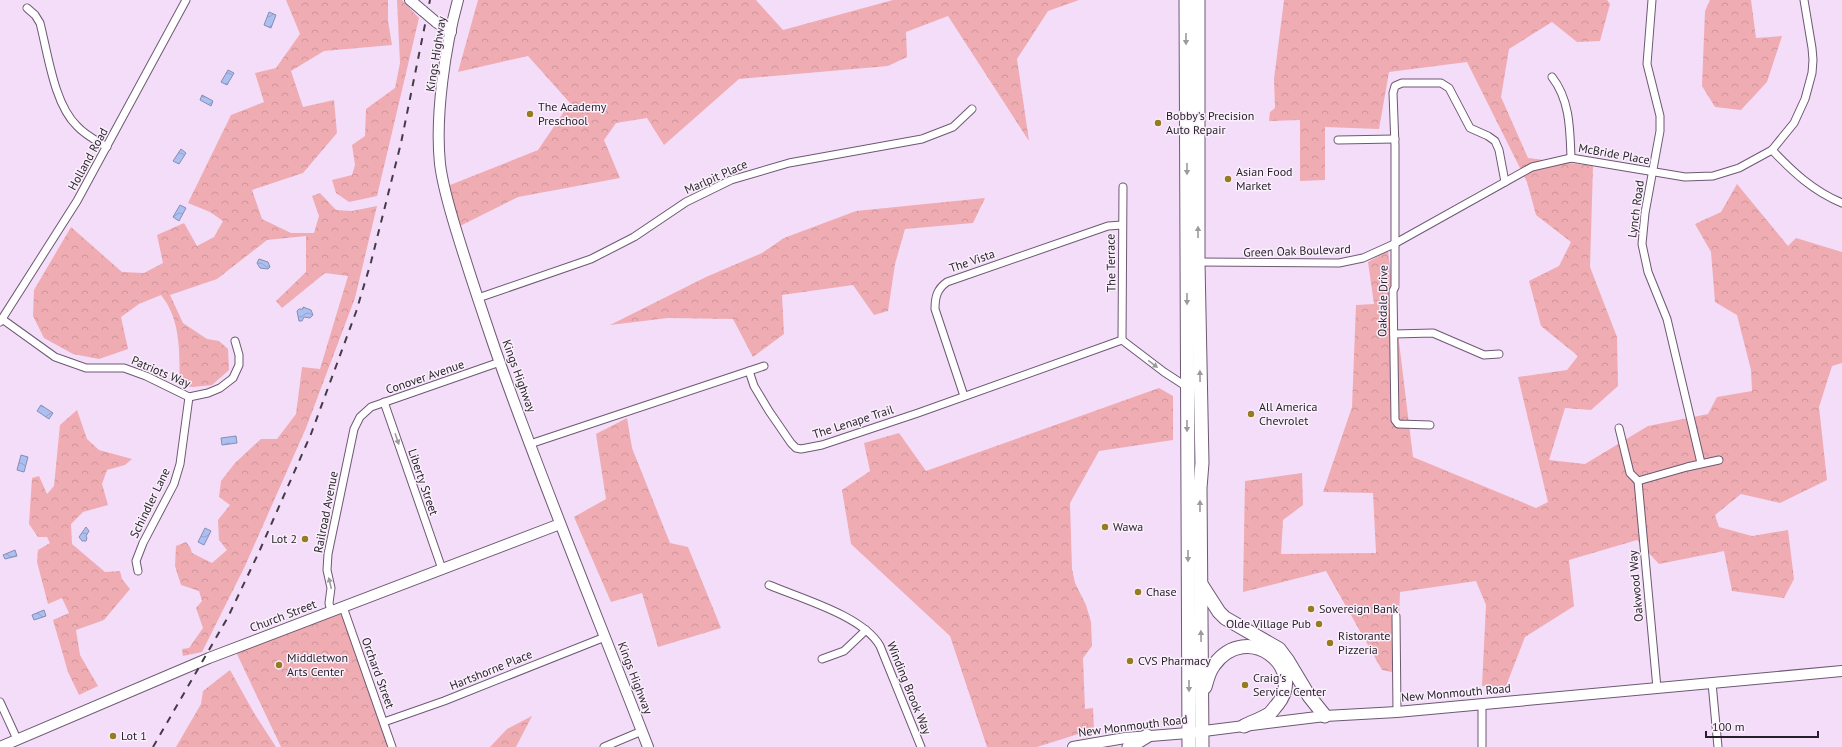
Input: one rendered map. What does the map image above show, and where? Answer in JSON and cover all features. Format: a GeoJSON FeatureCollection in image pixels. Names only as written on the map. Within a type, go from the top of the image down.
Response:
{"type":"FeatureCollection","features":[{"type":"Feature","properties":{"kind":"highway"},"geometry":{"type":"LineString","coordinates":[[1186,0],[1189,747]]}},
{"type":"Feature","properties":{"kind":"highway"},"geometry":{"type":"LineString","coordinates":[[1198,0],[1198,262],[1202,463],[1200,488],[1202,747]]}},
{"type":"Feature","properties":{"kind":"highway"},"geometry":{"type":"LineString","coordinates":[[1201,584],[1219,612],[1225,618],[1279,649],[1309,696],[1325,716]]}},
{"type":"Feature","properties":{"kind":"highway"},"geometry":{"type":"LineString","coordinates":[[1202,694],[1213,666],[1228,650],[1244,646],[1253,646],[1268,652],[1274,657],[1284,675],[1284,692],[1281,700],[1270,714],[1244,726]]}},
{"type":"Feature","properties":{"kind":"highway"},"geometry":{"type":"LineString","coordinates":[[1129,747],[1147,736]]}},
{"type":"Feature","properties":{"kind":"main road"},"geometry":{"type":"LineString","coordinates":[[410,0],[436,22],[451,32]]}},
{"type":"Feature","properties":{"kind":"main road","name":"Kings Highway"},"geometry":{"type":"LineString","coordinates":[[458,0],[443,78],[439,138],[440,160],[446,194],[478,298],[500,362],[560,524],[648,747]]}},
{"type":"Feature","properties":{"kind":"main road","name":"Church Street"},"geometry":{"type":"LineString","coordinates":[[0,747],[209,658],[560,524]]}},
{"type":"Feature","properties":{"kind":"main road","name":"New Monmouth Road"},"geometry":{"type":"LineString","coordinates":[[1073,747],[1102,741],[1188,733],[1325,716],[1397,712],[1842,671]]}},
{"type":"Feature","properties":{"kind":"street","name":"Holland Road"},"geometry":{"type":"LineString","coordinates":[[1,321],[78,201],[186,0]]}},
{"type":"Feature","properties":{"kind":"street","name":"Lynch Road"},"geometry":{"type":"LineString","coordinates":[[1652,0],[1647,64],[1661,122],[1643,228],[1644,255],[1648,272],[1667,319],[1701,463]]}},
{"type":"Feature","properties":{"kind":"street"},"geometry":{"type":"LineString","coordinates":[[1804,0],[1812,48],[1812,73],[1810,86],[1802,108],[1794,123],[1772,150],[1802,180],[1818,191],[1842,203]]}},
{"type":"Feature","properties":{"kind":"street"},"geometry":{"type":"LineString","coordinates":[[28,8],[40,23],[59,97],[65,111],[83,132],[107,147]]}},
{"type":"Feature","properties":{"kind":"street"},"geometry":{"type":"LineString","coordinates":[[1552,76],[1563,93],[1568,114],[1571,158]]}},
{"type":"Feature","properties":{"kind":"street","name":"Oakdale Drive"},"geometry":{"type":"LineString","coordinates":[[1430,426],[1398,424],[1396,422],[1394,334],[1395,142],[1393,93],[1395,86],[1402,83],[1441,83],[1449,88],[1470,128],[1488,136],[1495,141],[1499,150],[1505,182]]}},
{"type":"Feature","properties":{"kind":"street","name":"Marlpit Place"},"geometry":{"type":"LineString","coordinates":[[478,298],[591,260],[634,237],[686,202],[731,180],[789,163],[922,139],[953,127],[972,109]]}},
{"type":"Feature","properties":{"kind":"street"},"geometry":{"type":"LineString","coordinates":[[1338,140],[1395,142]]}},
{"type":"Feature","properties":{"kind":"street","name":"McBride Place"},"geometry":{"type":"LineString","coordinates":[[1394,244],[1505,182],[1542,164],[1571,158],[1685,177],[1714,176],[1739,168],[1772,150]]}},
{"type":"Feature","properties":{"kind":"street","name":"The Terrace"},"geometry":{"type":"LineString","coordinates":[[1122,340],[1123,186]]}},
{"type":"Feature","properties":{"kind":"street","name":"The Vista"},"geometry":{"type":"LineString","coordinates":[[964,396],[935,309],[935,301],[940,289],[947,282],[1108,226],[1122,225]]}},
{"type":"Feature","properties":{"kind":"street","name":"Green Oak Boulevard"},"geometry":{"type":"LineString","coordinates":[[1198,262],[1340,263],[1363,258],[1394,244]]}},
{"type":"Feature","properties":{"kind":"street","name":"Patriots Way"},"geometry":{"type":"LineString","coordinates":[[1,321],[61,360],[86,368],[124,368],[146,376],[189,397],[208,393],[220,388],[233,378],[239,365],[239,355],[235,341]]}},
{"type":"Feature","properties":{"kind":"street"},"geometry":{"type":"LineString","coordinates":[[1394,334],[1433,333],[1484,355],[1499,354]]}},
{"type":"Feature","properties":{"kind":"street"},"geometry":{"type":"LineString","coordinates":[[1122,340],[1164,372],[1187,387]]}},
{"type":"Feature","properties":{"kind":"street","name":"The Lenape Trail"},"geometry":{"type":"LineString","coordinates":[[749,371],[754,386],[769,411],[791,443],[796,448],[801,449],[829,442],[1063,362],[1122,340]]}},
{"type":"Feature","properties":{"kind":"street","name":"Conover Avenue"},"geometry":{"type":"LineString","coordinates":[[360,417],[371,407],[500,362]]}},
{"type":"Feature","properties":{"kind":"street"},"geometry":{"type":"LineString","coordinates":[[530,444],[764,366]]}},
{"type":"Feature","properties":{"kind":"street","name":"Schindler Lane"},"geometry":{"type":"LineString","coordinates":[[138,571],[136,561],[142,543],[174,484],[180,464],[189,397]]}},
{"type":"Feature","properties":{"kind":"street","name":"Liberty Street"},"geometry":{"type":"LineString","coordinates":[[384,402],[442,569]]}},
{"type":"Feature","properties":{"kind":"street","name":"Railroad Avenue"},"geometry":{"type":"LineString","coordinates":[[331,612],[329,603],[331,588],[327,570],[328,554],[354,429],[360,417]]}},
{"type":"Feature","properties":{"kind":"street"},"geometry":{"type":"LineString","coordinates":[[1619,428],[1630,472],[1638,482],[1701,463],[1718,460]]}},
{"type":"Feature","properties":{"kind":"street","name":"Oakwood Way"},"geometry":{"type":"LineString","coordinates":[[1638,482],[1657,688]]}},
{"type":"Feature","properties":{"kind":"street","name":"Winding Brook Way"},"geometry":{"type":"LineString","coordinates":[[769,586],[851,619],[872,634],[880,646],[921,747]]}},
{"type":"Feature","properties":{"kind":"street","name":"Orchard Street"},"geometry":{"type":"LineString","coordinates":[[343,607],[392,747]]}},
{"type":"Feature","properties":{"kind":"street"},"geometry":{"type":"LineString","coordinates":[[1396,616],[1397,712]]}},
{"type":"Feature","properties":{"kind":"street"},"geometry":{"type":"LineString","coordinates":[[822,659],[844,651],[866,630]]}},
{"type":"Feature","properties":{"kind":"street","name":"Hartshorne Place"},"geometry":{"type":"LineString","coordinates":[[384,722],[444,701],[605,637]]}},
{"type":"Feature","properties":{"kind":"street"},"geometry":{"type":"LineString","coordinates":[[1712,683],[1718,747]]}},
{"type":"Feature","properties":{"kind":"street"},"geometry":{"type":"LineString","coordinates":[[0,702],[17,739]]}},
{"type":"Feature","properties":{"kind":"street"},"geometry":{"type":"LineString","coordinates":[[1482,703],[1482,747]]}},
{"type":"Feature","properties":{"kind":"street"},"geometry":{"type":"LineString","coordinates":[[604,747],[642,731]]}},
{"type":"Feature","properties":{"kind":"green space"},"geometry":{"type":"Polygon","coordinates":[[[286,0],[388,0],[388,21],[392,45],[324,51],[291,71],[303,107],[334,100],[337,133],[303,173],[252,190],[262,219],[291,233],[314,233],[319,216],[312,196],[320,193],[336,210],[352,211],[377,206],[355,298],[306,428],[245,566],[202,652],[183,656],[182,649],[189,648],[203,628],[196,608],[202,601],[199,591],[181,585],[175,566],[176,546],[186,542],[192,553],[212,563],[227,550],[219,540],[218,520],[230,505],[219,497],[221,481],[235,463],[261,439],[277,439],[296,414],[302,367],[320,369],[348,276],[325,273],[282,308],[276,301],[306,272],[306,236],[267,240],[217,279],[170,295],[183,323],[207,339],[219,341],[228,349],[229,370],[212,385],[193,387],[180,386],[179,350],[176,327],[168,305],[161,295],[139,304],[121,317],[128,349],[99,359],[73,354],[44,338],[33,316],[34,290],[71,227],[122,272],[144,273],[163,263],[157,235],[184,223],[197,246],[214,237],[223,221],[210,212],[188,203],[231,115],[264,102],[255,73],[276,68],[300,34],[286,0]]]}},
{"type":"Feature","properties":{"kind":"green space"},"geometry":{"type":"Polygon","coordinates":[[[397,0],[402,0],[419,18],[377,196],[349,202],[336,193],[332,180],[352,175],[355,165],[352,145],[365,136],[366,109],[395,88],[400,63],[397,0]]]}},
{"type":"Feature","properties":{"kind":"green space"},"geometry":{"type":"Polygon","coordinates":[[[478,0],[756,0],[783,30],[893,0],[1079,0],[1048,11],[1017,59],[1029,141],[948,16],[906,32],[907,57],[888,66],[739,79],[664,145],[647,118],[616,123],[604,140],[620,178],[518,197],[456,228],[445,187],[538,150],[570,103],[528,56],[458,72],[478,0]]]}},
{"type":"Feature","properties":{"kind":"green space"},"geometry":{"type":"Polygon","coordinates":[[[1284,0],[1607,0],[1610,4],[1600,41],[1577,42],[1552,22],[1509,49],[1501,97],[1528,158],[1593,166],[1590,267],[1617,337],[1618,386],[1591,410],[1565,408],[1549,460],[1585,464],[1648,426],[1708,414],[1717,397],[1752,391],[1751,370],[1737,315],[1715,302],[1711,252],[1695,224],[1721,212],[1737,184],[1788,246],[1796,238],[1842,252],[1842,363],[1832,366],[1819,407],[1827,480],[1780,503],[1741,494],[1715,515],[1719,527],[1752,536],[1788,530],[1794,579],[1784,598],[1732,591],[1724,551],[1659,564],[1637,540],[1569,560],[1574,606],[1525,637],[1506,686],[1482,686],[1486,605],[1476,581],[1400,592],[1397,673],[1382,670],[1326,571],[1243,592],[1245,481],[1302,473],[1303,505],[1283,520],[1281,554],[1376,553],[1373,493],[1323,492],[1352,407],[1356,305],[1374,304],[1368,262],[1388,251],[1413,457],[1536,508],[1548,502],[1518,377],[1567,370],[1578,356],[1541,326],[1529,281],[1559,266],[1571,242],[1536,215],[1527,182],[1467,62],[1389,72],[1379,129],[1325,127],[1325,180],[1300,181],[1300,120],[1269,121],[1270,112],[1275,108],[1274,79],[1284,0]]]}},
{"type":"Feature","properties":{"kind":"green space"},"geometry":{"type":"Polygon","coordinates":[[[1710,0],[1751,0],[1756,38],[1782,36],[1767,82],[1741,110],[1715,107],[1702,86],[1705,11],[1710,0]]]}},
{"type":"Feature","properties":{"kind":"green space"},"geometry":{"type":"Polygon","coordinates":[[[985,198],[973,223],[905,229],[895,264],[888,311],[874,315],[853,285],[782,295],[784,334],[753,357],[733,319],[668,318],[610,325],[706,277],[762,253],[784,238],[856,211],[985,198]]]}},
{"type":"Feature","properties":{"kind":"green space"},"geometry":{"type":"Polygon","coordinates":[[[1159,388],[1173,396],[1173,440],[1099,451],[1070,503],[1072,569],[1075,583],[1086,605],[1091,622],[1092,646],[1083,658],[1085,709],[1093,708],[1094,729],[1037,747],[987,747],[950,636],[851,544],[842,490],[870,471],[864,443],[899,433],[926,471],[1159,388]]]}},
{"type":"Feature","properties":{"kind":"green space"},"geometry":{"type":"Polygon","coordinates":[[[77,410],[87,439],[99,450],[132,459],[125,465],[107,470],[102,484],[108,505],[83,512],[71,524],[72,544],[105,572],[120,571],[122,579],[130,589],[104,620],[76,630],[80,655],[98,686],[79,695],[68,672],[53,620],[69,613],[62,598],[48,604],[37,562],[38,550],[50,543],[47,537],[38,537],[29,524],[32,478],[39,476],[47,494],[54,486],[60,425],[77,410]]]}},
{"type":"Feature","properties":{"kind":"green space"},"geometry":{"type":"Polygon","coordinates":[[[627,418],[632,448],[670,543],[688,547],[721,628],[658,647],[642,593],[611,602],[574,517],[606,499],[596,434],[627,418]]]}},
{"type":"Feature","properties":{"kind":"green space"},"geometry":{"type":"Polygon","coordinates":[[[340,608],[392,747],[281,747],[236,652],[340,608]]]}},
{"type":"Feature","properties":{"kind":"green space"},"geometry":{"type":"Polygon","coordinates":[[[230,670],[254,713],[276,747],[176,747],[201,704],[203,691],[230,670]]]}},
{"type":"Feature","properties":{"kind":"green space"},"geometry":{"type":"Polygon","coordinates":[[[532,716],[516,747],[490,747],[507,729],[532,716]]]}},
{"type":"Feature","properties":{"kind":"water"},"geometry":{"type":"Polygon","coordinates":[[[269,12],[276,15],[271,28],[264,25],[269,12]]]}},
{"type":"Feature","properties":{"kind":"water"},"geometry":{"type":"Polygon","coordinates":[[[228,70],[234,73],[227,85],[221,82],[228,70]]]}},
{"type":"Feature","properties":{"kind":"water"},"geometry":{"type":"Polygon","coordinates":[[[202,95],[213,101],[211,106],[200,100],[202,95]]]}},
{"type":"Feature","properties":{"kind":"water"},"geometry":{"type":"Polygon","coordinates":[[[181,149],[186,153],[179,164],[173,161],[181,149]]]}},
{"type":"Feature","properties":{"kind":"water"},"geometry":{"type":"Polygon","coordinates":[[[180,205],[186,208],[179,221],[173,217],[180,205]]]}},
{"type":"Feature","properties":{"kind":"water"},"geometry":{"type":"Polygon","coordinates":[[[259,259],[268,262],[270,267],[268,269],[260,268],[257,263],[259,259]]]}},
{"type":"Feature","properties":{"kind":"water"},"geometry":{"type":"Polygon","coordinates":[[[303,307],[311,310],[313,315],[310,318],[304,317],[302,321],[299,321],[297,311],[299,309],[303,309],[303,307]]]}},
{"type":"Feature","properties":{"kind":"water"},"geometry":{"type":"Polygon","coordinates":[[[41,405],[53,413],[49,419],[37,411],[41,405]]]}},
{"type":"Feature","properties":{"kind":"water"},"geometry":{"type":"Polygon","coordinates":[[[236,436],[237,443],[222,445],[221,438],[236,436]]]}},
{"type":"Feature","properties":{"kind":"water"},"geometry":{"type":"Polygon","coordinates":[[[21,455],[28,457],[24,472],[17,470],[21,455]]]}},
{"type":"Feature","properties":{"kind":"water"},"geometry":{"type":"Polygon","coordinates":[[[86,527],[89,531],[86,536],[87,538],[86,541],[82,541],[79,537],[86,527]]]}},
{"type":"Feature","properties":{"kind":"water"},"geometry":{"type":"Polygon","coordinates":[[[205,528],[211,531],[204,545],[198,542],[205,528]]]}},
{"type":"Feature","properties":{"kind":"water"},"geometry":{"type":"Polygon","coordinates":[[[15,550],[17,556],[5,559],[3,555],[15,550]]]}},
{"type":"Feature","properties":{"kind":"water"},"geometry":{"type":"Polygon","coordinates":[[[44,610],[46,616],[34,620],[32,615],[44,610]]]}},
{"type":"Feature","properties":{"kind":"railway"},"geometry":{"type":"LineString","coordinates":[[153,747],[228,617],[259,552],[311,434],[356,312],[371,262],[401,143],[430,0]]}},
{"type":"Feature","properties":{"kind":"place","name":"The Academy Preschool"},"geometry":{"type":"Point","coordinates":[530,114]}},
{"type":"Feature","properties":{"kind":"place","name":"Bobby's Precision Auto Repair"},"geometry":{"type":"Point","coordinates":[1158,123]}},
{"type":"Feature","properties":{"kind":"place","name":"Asian Food Market"},"geometry":{"type":"Point","coordinates":[1228,179]}},
{"type":"Feature","properties":{"kind":"place","name":"All America Chevrolet"},"geometry":{"type":"Point","coordinates":[1251,414]}},
{"type":"Feature","properties":{"kind":"place","name":"Wawa"},"geometry":{"type":"Point","coordinates":[1105,527]}},
{"type":"Feature","properties":{"kind":"place","name":"Lot 2"},"geometry":{"type":"Point","coordinates":[305,539]}},
{"type":"Feature","properties":{"kind":"place","name":"Chase"},"geometry":{"type":"Point","coordinates":[1138,592]}},
{"type":"Feature","properties":{"kind":"place","name":"Sovereign Bank"},"geometry":{"type":"Point","coordinates":[1311,609]}},
{"type":"Feature","properties":{"kind":"place","name":"Olde Village Pub"},"geometry":{"type":"Point","coordinates":[1319,624]}},
{"type":"Feature","properties":{"kind":"place","name":"Ristorante Pizzeria"},"geometry":{"type":"Point","coordinates":[1330,643]}},
{"type":"Feature","properties":{"kind":"place","name":"CVS Pharmacy"},"geometry":{"type":"Point","coordinates":[1130,661]}},
{"type":"Feature","properties":{"kind":"place","name":"Middletwon Arts Center"},"geometry":{"type":"Point","coordinates":[279,665]}},
{"type":"Feature","properties":{"kind":"place","name":"Craig's Service Center"},"geometry":{"type":"Point","coordinates":[1245,685]}},
{"type":"Feature","properties":{"kind":"place","name":"Lot 1"},"geometry":{"type":"Point","coordinates":[113,736]}}]}
